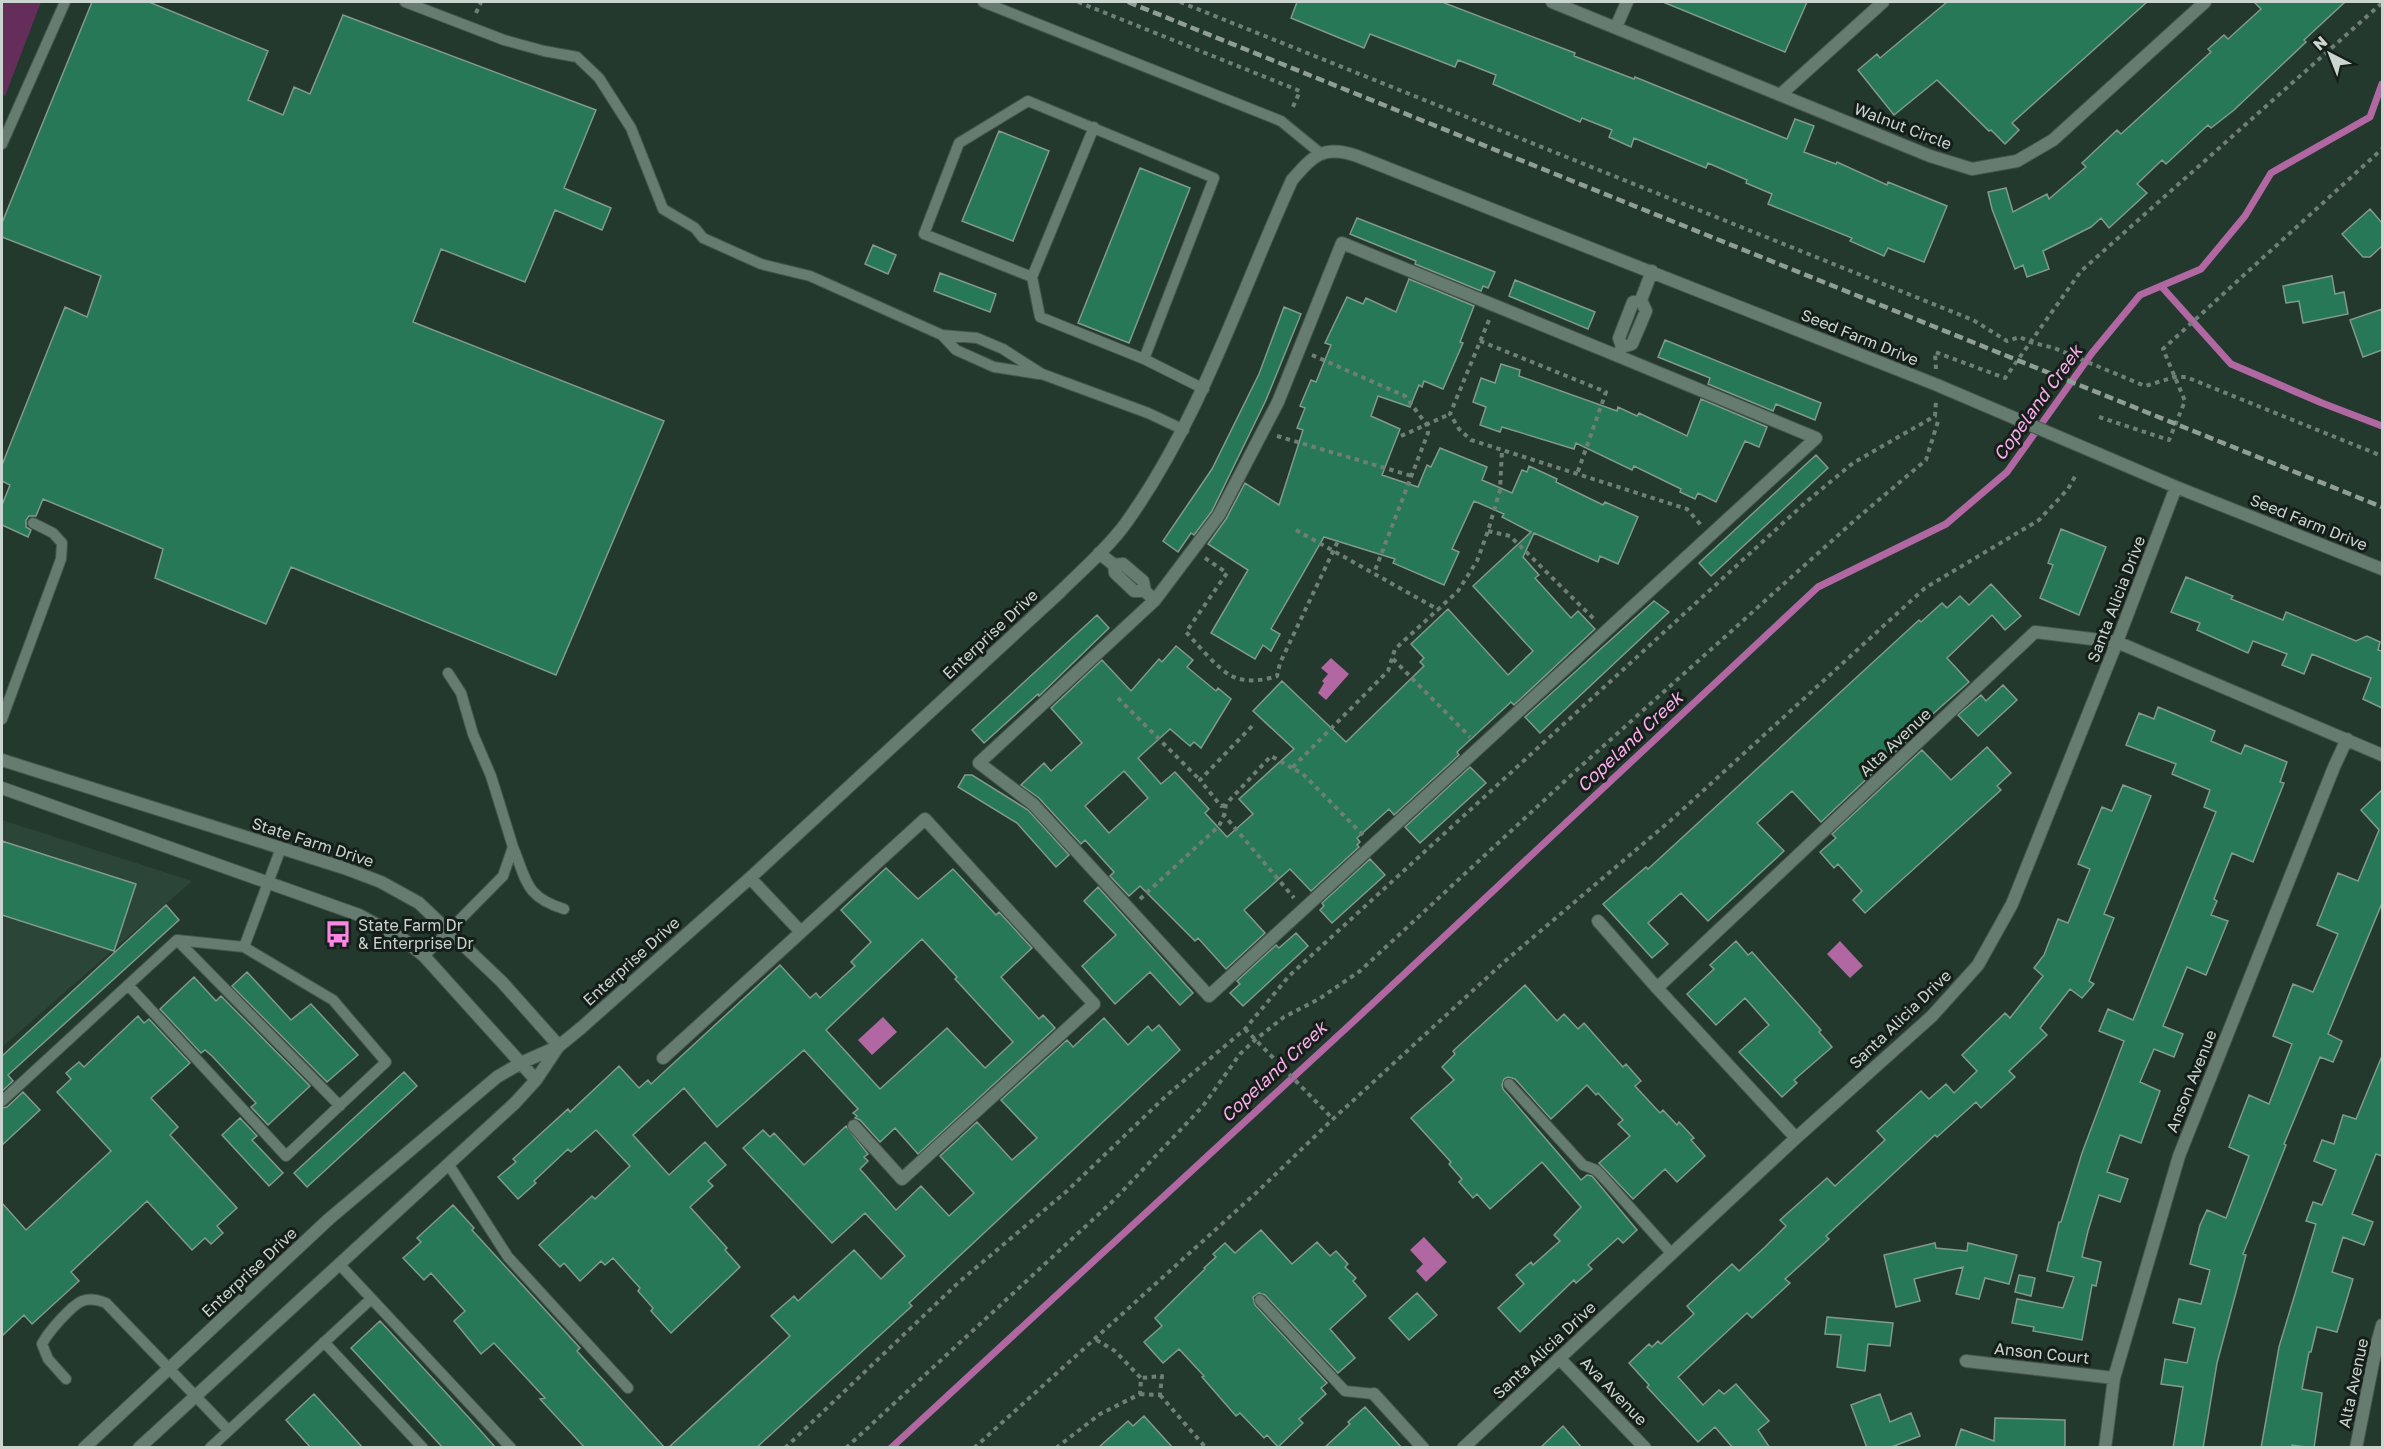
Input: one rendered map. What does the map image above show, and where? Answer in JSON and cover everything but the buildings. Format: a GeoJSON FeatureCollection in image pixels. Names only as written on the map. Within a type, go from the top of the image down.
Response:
{"type":"FeatureCollection","features":[{"type":"Feature","properties":{"kind":"street","name":"Walnut Circle"},"geometry":{"type":"LineString","coordinates":[[1552,2],[1930,156],[1972,169],[2017,161],[2053,140],[2205,2]]}},
{"type":"Feature","properties":{"kind":"street"},"geometry":{"type":"LineString","coordinates":[[1616,27],[1627,2]]}},
{"type":"Feature","properties":{"kind":"street"},"geometry":{"type":"LineString","coordinates":[[1780,95],[1883,2]]}},
{"type":"Feature","properties":{"kind":"street","name":"Seed Farm Drive"},"geometry":{"type":"LineString","coordinates":[[1320,153],[1344,152],[1357,156],[2001,412],[2176,487],[2382,569]]}},
{"type":"Feature","properties":{"kind":"street","name":"Enterprise Drive"},"geometry":{"type":"LineString","coordinates":[[139,1448],[515,1103],[536,1080],[559,1046],[750,878],[1060,592],[1125,525],[1184,430],[1204,389],[1292,180],[1304,165],[1320,153]]}},
{"type":"Feature","properties":{"kind":"street"},"geometry":{"type":"LineString","coordinates":[[1342,243],[1495,306],[1620,351],[1816,438],[1209,996],[1033,804],[979,763],[1155,600],[1219,514],[1278,402],[1342,243]]}},
{"type":"Feature","properties":{"kind":"street"},"geometry":{"type":"LineString","coordinates":[[1620,351],[1632,344],[1646,311],[1641,300],[1652,272]]}},
{"type":"Feature","properties":{"kind":"street","name":"Santa Alicia Drive"},"geometry":{"type":"LineString","coordinates":[[1463,1448],[1796,1138],[1932,1016],[1978,965],[2012,904],[2117,642],[2176,487]]}},
{"type":"Feature","properties":{"kind":"street"},"geometry":{"type":"LineString","coordinates":[[1099,553],[1114,566],[1123,564],[1143,581],[1144,591],[1155,600]]}},
{"type":"Feature","properties":{"kind":"street","name":"Alta Avenue"},"geometry":{"type":"LineString","coordinates":[[1657,988],[2035,632],[2117,642],[2382,755]]}},
{"type":"Feature","properties":{"kind":"street","name":"Anson Avenue"},"geometry":{"type":"LineString","coordinates":[[2105,1448],[2114,1378],[2179,1156],[2330,778],[2348,739]]}},
{"type":"Feature","properties":{"kind":"street","name":"State Farm Drive"},"geometry":{"type":"LineString","coordinates":[[2,760],[381,882],[419,903],[450,931],[502,982],[559,1046]]}},
{"type":"Feature","properties":{"kind":"street"},"geometry":{"type":"LineString","coordinates":[[2,788],[359,915],[403,939],[424,957],[536,1080]]}},
{"type":"Feature","properties":{"kind":"street"},"geometry":{"type":"LineString","coordinates":[[663,1058],[925,819],[1094,1004],[902,1179],[854,1126]]}},
{"type":"Feature","properties":{"kind":"street"},"geometry":{"type":"LineString","coordinates":[[750,878],[801,932]]}},
{"type":"Feature","properties":{"kind":"street"},"geometry":{"type":"LineString","coordinates":[[1598,921],[1796,1138]]}},
{"type":"Feature","properties":{"kind":"street","name":"Enterprise Drive"},"geometry":{"type":"LineString","coordinates":[[84,1448],[329,1219],[497,1077],[520,1063],[559,1046]]}},
{"type":"Feature","properties":{"kind":"street","name":"Alta Avenue"},"geometry":{"type":"LineString","coordinates":[[2356,1448],[2382,1325]]}},
{"type":"Feature","properties":{"kind":"street","name":"Ava Avenue"},"geometry":{"type":"LineString","coordinates":[[1559,1358],[1645,1448]]}},
{"type":"Feature","properties":{"kind":"street","name":"Anson Court"},"geometry":{"type":"LineString","coordinates":[[1966,1361],[2114,1378]]}},
{"type":"Feature","properties":{"kind":"street"},"geometry":{"type":"LineString","coordinates":[[1374,1394],[1423,1448]]}},
{"type":"Feature","properties":{"kind":"lane"},"geometry":{"type":"LineString","coordinates":[[2,144],[65,2]]}},
{"type":"Feature","properties":{"kind":"lane"},"geometry":{"type":"LineString","coordinates":[[405,2],[504,40],[577,57],[599,78],[631,128],[663,209],[695,228],[703,238],[761,264],[810,276],[942,335],[976,338],[986,342],[1003,349],[1042,374]]}},
{"type":"Feature","properties":{"kind":"lane"},"geometry":{"type":"LineString","coordinates":[[982,2],[1281,121],[1320,153]]}},
{"type":"Feature","properties":{"kind":"lane"},"geometry":{"type":"LineString","coordinates":[[1032,277],[924,234],[960,144],[1028,101],[1214,178],[1144,359]]}},
{"type":"Feature","properties":{"kind":"lane"},"geometry":{"type":"LineString","coordinates":[[1094,127],[1032,277],[1040,317],[1144,359],[1204,389]]}},
{"type":"Feature","properties":{"kind":"lane"},"geometry":{"type":"LineString","coordinates":[[942,335],[956,350],[994,367],[1042,374],[1148,413],[1184,430]]}},
{"type":"Feature","properties":{"kind":"lane"},"geometry":{"type":"LineString","coordinates":[[2,719],[61,559],[62,543],[53,533],[33,523]]}},
{"type":"Feature","properties":{"kind":"lane"},"geometry":{"type":"LineString","coordinates":[[448,673],[461,693],[473,734],[491,776],[526,884],[537,897],[564,909]]}},
{"type":"Feature","properties":{"kind":"lane"},"geometry":{"type":"LineString","coordinates":[[424,957],[503,876],[513,847]]}},
{"type":"Feature","properties":{"kind":"lane"},"geometry":{"type":"LineString","coordinates":[[244,947],[281,848]]}},
{"type":"Feature","properties":{"kind":"lane"},"geometry":{"type":"LineString","coordinates":[[177,940],[340,1106]]}},
{"type":"Feature","properties":{"kind":"lane"},"geometry":{"type":"LineString","coordinates":[[2,1101],[177,940],[244,947],[333,1000],[386,1062],[286,1156],[128,986]]}},
{"type":"Feature","properties":{"kind":"lane"},"geometry":{"type":"LineString","coordinates":[[1509,1084],[1583,1165],[1596,1170],[1602,1176],[1672,1254]]}},
{"type":"Feature","properties":{"kind":"lane"},"geometry":{"type":"LineString","coordinates":[[449,1165],[508,1257],[628,1388]]}},
{"type":"Feature","properties":{"kind":"lane"},"geometry":{"type":"LineString","coordinates":[[339,1265],[511,1448]]}},
{"type":"Feature","properties":{"kind":"lane"},"geometry":{"type":"LineString","coordinates":[[66,1379],[48,1359],[42,1344],[49,1331],[82,1301],[96,1299],[106,1303],[127,1323],[228,1430]]}},
{"type":"Feature","properties":{"kind":"lane"},"geometry":{"type":"LineString","coordinates":[[210,1448],[371,1299]]}},
{"type":"Feature","properties":{"kind":"lane"},"geometry":{"type":"LineString","coordinates":[[1260,1300],[1345,1390],[1374,1394]]}},
{"type":"Feature","properties":{"kind":"lane"},"geometry":{"type":"LineString","coordinates":[[324,1342],[423,1448]]}},
{"type":"Feature","properties":{"kind":"path"},"geometry":{"type":"LineString","coordinates":[[1078,2],[1300,91],[1292,109]]}},
{"type":"Feature","properties":{"kind":"path"},"geometry":{"type":"LineString","coordinates":[[1180,2],[1972,320],[2007,341],[2020,337],[2054,348],[2145,386],[2175,377],[2186,377],[2382,456]]}},
{"type":"Feature","properties":{"kind":"path"},"geometry":{"type":"LineString","coordinates":[[1935,352],[2005,378],[2081,272],[2382,3]]}},
{"type":"Feature","properties":{"kind":"path"},"geometry":{"type":"LineString","coordinates":[[2099,417],[2169,440],[2185,401],[2163,349],[2382,148]]}},
{"type":"Feature","properties":{"kind":"path"},"geometry":{"type":"LineString","coordinates":[[1401,436],[1450,414],[1495,306]]}},
{"type":"Feature","properties":{"kind":"path"},"geometry":{"type":"LineString","coordinates":[[1480,341],[1606,392],[1577,474]]}},
{"type":"Feature","properties":{"kind":"path"},"geometry":{"type":"LineString","coordinates":[[1299,350],[1405,396],[1427,425],[1428,433],[1374,573]]}},
{"type":"Feature","properties":{"kind":"path"},"geometry":{"type":"LineString","coordinates":[[1450,414],[1459,429],[1471,440],[1687,509],[1710,535]]}},
{"type":"Feature","properties":{"kind":"path"},"geometry":{"type":"LineString","coordinates":[[785,1448],[959,1282],[1067,1191],[1167,1095],[1245,1029],[1289,976],[1806,502],[1853,463],[1937,417],[1926,460],[1855,520],[1580,767],[1360,971],[1319,999],[1284,1017],[1255,1040],[1240,1054],[1203,1106],[1114,1200],[846,1448]]}},
{"type":"Feature","properties":{"kind":"path"},"geometry":{"type":"LineString","coordinates":[[1262,432],[1412,476]]}},
{"type":"Feature","properties":{"kind":"path"},"geometry":{"type":"LineString","coordinates":[[1292,768],[1388,671],[1395,649],[1458,591],[1477,561],[1488,531],[1500,490],[1502,450]]}},
{"type":"Feature","properties":{"kind":"path"},"geometry":{"type":"LineString","coordinates":[[974,1448],[1256,1193],[1504,962],[1670,822],[1924,588],[2039,520],[2068,489],[2077,473]]}},
{"type":"Feature","properties":{"kind":"path"},"geometry":{"type":"LineString","coordinates":[[1296,530],[1439,610]]}},
{"type":"Feature","properties":{"kind":"path"},"geometry":{"type":"LineString","coordinates":[[1488,531],[1510,536],[1606,631]]}},
{"type":"Feature","properties":{"kind":"path"},"geometry":{"type":"LineString","coordinates":[[1193,550],[1227,573],[1186,632],[1231,676],[1252,681],[1276,675],[1338,541]]}},
{"type":"Feature","properties":{"kind":"path"},"geometry":{"type":"LineString","coordinates":[[1393,658],[1479,747]]}},
{"type":"Feature","properties":{"kind":"path"},"geometry":{"type":"LineString","coordinates":[[1118,698],[1200,780],[1221,806],[1226,804],[1271,756],[1303,774],[1373,846]]}},
{"type":"Feature","properties":{"kind":"path"},"geometry":{"type":"LineString","coordinates":[[1200,780],[1254,724]]}},
{"type":"Feature","properties":{"kind":"path"},"geometry":{"type":"LineString","coordinates":[[1130,909],[1219,826],[1226,804]]}},
{"type":"Feature","properties":{"kind":"path"},"geometry":{"type":"LineString","coordinates":[[1224,815],[1304,909]]}},
{"type":"Feature","properties":{"kind":"path"},"geometry":{"type":"LineString","coordinates":[[1245,1029],[1333,1119]]}},
{"type":"Feature","properties":{"kind":"path"},"geometry":{"type":"LineString","coordinates":[[1095,1339],[1115,1351],[1141,1378],[1140,1394]]}},
{"type":"Feature","properties":{"kind":"path"},"geometry":{"type":"LineString","coordinates":[[1141,1378],[1162,1376],[1160,1395]]}},
{"type":"Feature","properties":{"kind":"path"},"geometry":{"type":"LineString","coordinates":[[1056,1448],[1100,1414],[1140,1394],[1160,1395],[1206,1448]]}},
{"type":"Feature","properties":{"kind":"shaded area"},"geometry":{"type":"Polygon","coordinates":[[[2,2],[41,2],[5,96],[2,94],[2,2]]]}},
{"type":"Feature","properties":{"kind":"shaded area"},"geometry":{"type":"Polygon","coordinates":[[[1331,658],[1349,674],[1326,700],[1318,693],[1324,683],[1322,681],[1328,674],[1321,668],[1331,658]]]}},
{"type":"Feature","properties":{"kind":"shaded area"},"geometry":{"type":"Polygon","coordinates":[[[2,820],[192,881],[2,1047],[2,820]]]}},
{"type":"Feature","properties":{"kind":"shaded area"},"geometry":{"type":"Polygon","coordinates":[[[1840,941],[1863,966],[1850,978],[1827,954],[1840,941]]]}},
{"type":"Feature","properties":{"kind":"shaded area"},"geometry":{"type":"Polygon","coordinates":[[[883,1017],[897,1032],[872,1055],[858,1040],[883,1017]]]}},
{"type":"Feature","properties":{"kind":"shaded area"},"geometry":{"type":"Polygon","coordinates":[[[1424,1237],[1447,1262],[1426,1282],[1416,1271],[1423,1264],[1410,1250],[1424,1237]]]}},
{"type":"Feature","properties":{"kind":"waterway","name":"Copeland Creek"},"geometry":{"type":"LineString","coordinates":[[891,1448],[1354,1021],[1818,587],[1946,524],[2007,472],[2092,353],[2140,295],[2201,269],[2245,216],[2271,173],[2370,117],[2382,84]]}},
{"type":"Feature","properties":{"kind":"waterway"},"geometry":{"type":"LineString","coordinates":[[2161,286],[2231,364],[2382,426]]}},
{"type":"Feature","properties":{"kind":"railway"},"geometry":{"type":"LineString","coordinates":[[1128,2],[2382,507]]}},
{"type":"Feature","properties":{"kind":"place","name":"State Farm Dr & Enterprise Dr"},"geometry":{"type":"Point","coordinates":[338,934]}}]}
